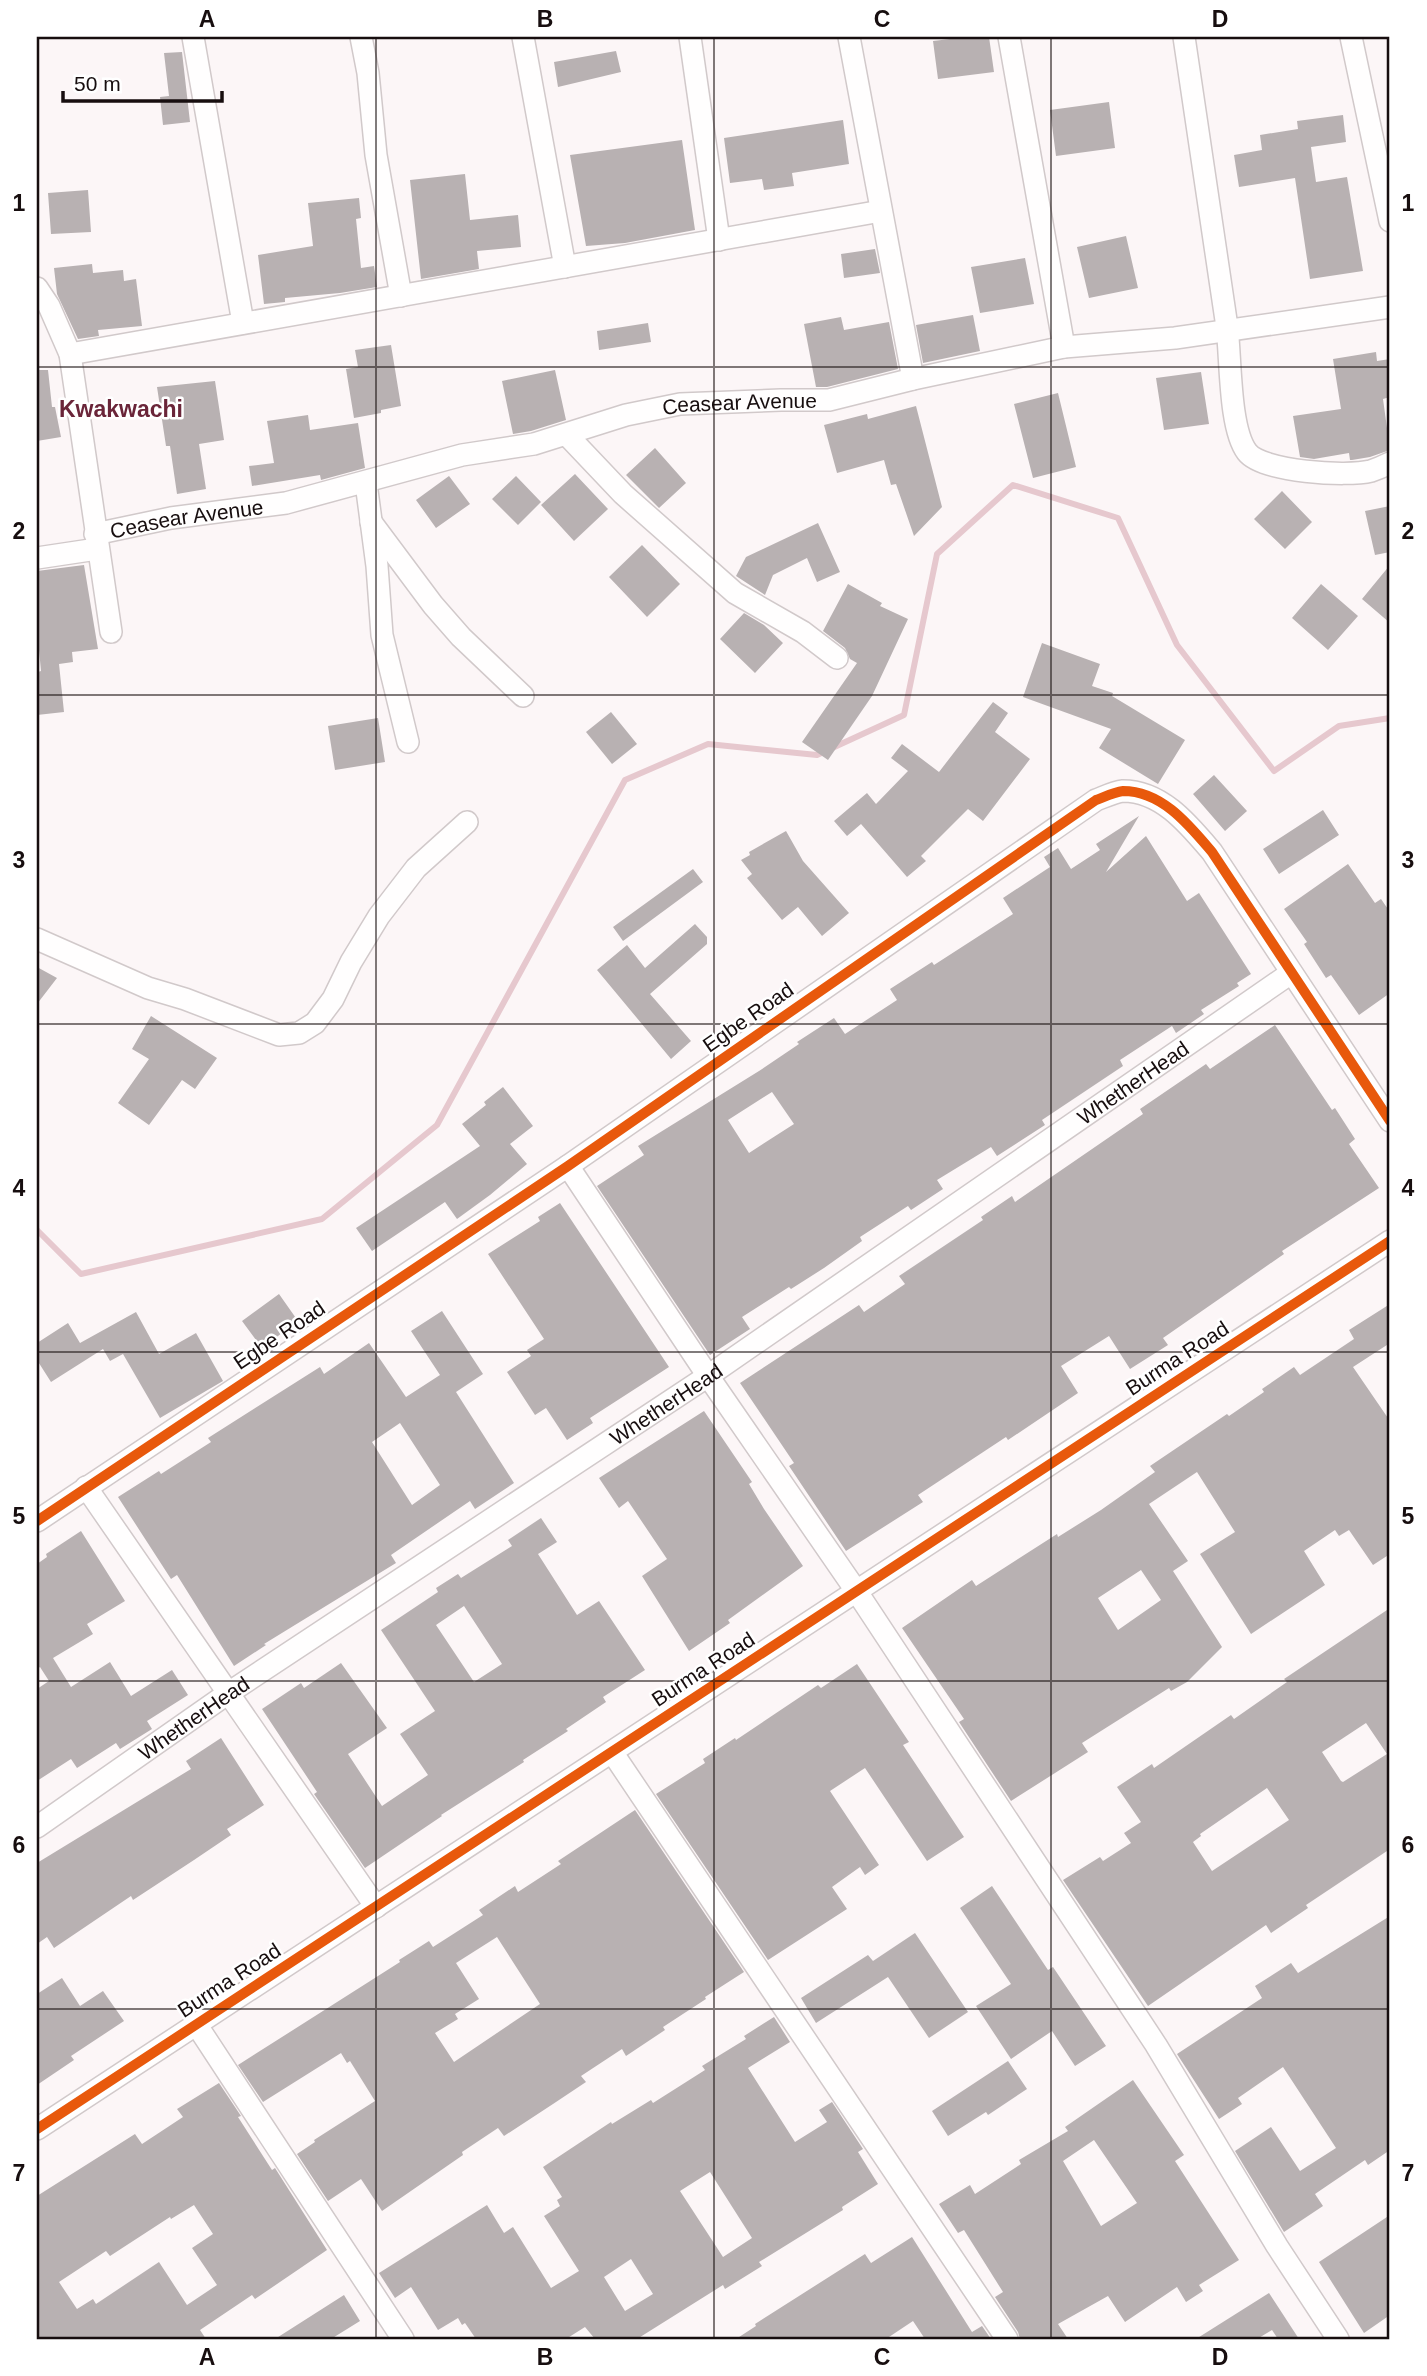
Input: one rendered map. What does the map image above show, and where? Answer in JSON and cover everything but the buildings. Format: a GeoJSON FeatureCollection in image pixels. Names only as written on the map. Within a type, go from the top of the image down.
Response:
{"type":"FeatureCollection","features":[{"type":"Feature","properties":{"kind":"street"},"geometry":{"type":"LineString","coordinates":[[193,37],[243,323]]}},
{"type":"Feature","properties":{"kind":"street"},"geometry":{"type":"LineString","coordinates":[[361,37],[368,74],[376,155],[401,296]]}},
{"type":"Feature","properties":{"kind":"street"},"geometry":{"type":"LineString","coordinates":[[523,37],[565,267]]}},
{"type":"Feature","properties":{"kind":"street"},"geometry":{"type":"LineString","coordinates":[[690,37],[719,240]]}},
{"type":"Feature","properties":{"kind":"street"},"geometry":{"type":"LineString","coordinates":[[849,37],[913,379]]}},
{"type":"Feature","properties":{"kind":"street"},"geometry":{"type":"LineString","coordinates":[[1009,37],[1064,348]]}},
{"type":"Feature","properties":{"kind":"street"},"geometry":{"type":"LineString","coordinates":[[1184,37],[1241,442],[1249,455],[1260,463],[1340,475],[1371,471],[1390,463]]}},
{"type":"Feature","properties":{"kind":"street"},"geometry":{"type":"LineString","coordinates":[[1350,37],[1390,221]]}},
{"type":"Feature","properties":{"kind":"street"},"geometry":{"type":"LineString","coordinates":[[70,354],[881,211]]}},
{"type":"Feature","properties":{"kind":"street"},"geometry":{"type":"LineString","coordinates":[[37,288],[49,306],[70,354],[111,632]]}},
{"type":"Feature","properties":{"kind":"street","name":"Ceasear Avenue"},"geometry":{"type":"LineString","coordinates":[[37,558],[171,518],[286,503],[462,455],[534,444],[626,415],[680,404],[829,400],[913,379],[1064,348],[1175,338],[1390,307]]}},
{"type":"Feature","properties":{"kind":"street"},"geometry":{"type":"LineString","coordinates":[[567,435],[623,494],[735,593],[803,632],[837,658]]}},
{"type":"Feature","properties":{"kind":"street"},"geometry":{"type":"LineString","coordinates":[[366,483],[377,566],[382,635],[408,742]]}},
{"type":"Feature","properties":{"kind":"street"},"geometry":{"type":"LineString","coordinates":[[370,520],[433,605],[523,696]]}},
{"type":"Feature","properties":{"kind":"street","name":"Egbe Road"},"geometry":{"type":"LineString","coordinates":[[37,1521],[568,1166],[1096,800],[1122,791],[1147,796],[1165,805],[1186,821],[1212,852],[1390,1121]]}},
{"type":"Feature","properties":{"kind":"street"},"geometry":{"type":"LineString","coordinates":[[37,939],[148,988],[185,999],[279,1035],[299,1033],[315,1023],[333,999],[351,962],[379,916],[409,878],[467,821]]}},
{"type":"Feature","properties":{"kind":"street","name":"WhetherHead"},"geometry":{"type":"LineString","coordinates":[[37,1827],[227,1694],[708,1376],[1291,973]]}},
{"type":"Feature","properties":{"kind":"street"},"geometry":{"type":"LineString","coordinates":[[568,1166],[857,1592],[1156,2045],[1277,2246],[1338,2339]]}},
{"type":"Feature","properties":{"kind":"street","name":"Burma Road"},"geometry":{"type":"LineString","coordinates":[[37,2129],[1390,1241]]}},
{"type":"Feature","properties":{"kind":"street"},"geometry":{"type":"LineString","coordinates":[[86,1487],[376,1907]]}},
{"type":"Feature","properties":{"kind":"street"},"geometry":{"type":"LineString","coordinates":[[612,1752],[1007,2339]]}},
{"type":"Feature","properties":{"kind":"street"},"geometry":{"type":"LineString","coordinates":[[196,2024],[403,2339]]}},
{"type":"Feature","properties":{"kind":"waterway"},"geometry":{"type":"LineString","coordinates":[[37,1230],[81,1274],[322,1219],[437,1125],[625,780],[708,744],[817,755],[904,715],[937,554],[1013,485],[1118,518],[1177,645],[1274,771],[1339,726],[1390,718]]}},
{"type":"Feature","properties":{"kind":"cycle path"},"geometry":{"type":"LineString","coordinates":[[37,1521],[568,1166],[1096,800],[1116,792],[1137,793],[1162,803],[1174,811],[1212,852],[1390,1121]]}},
{"type":"Feature","properties":{"kind":"cycle path"},"geometry":{"type":"LineString","coordinates":[[37,2129],[1390,1241]]}},
{"type":"Feature","properties":{"kind":"district","name":"Kwakwachi"},"geometry":{"type":"Point","coordinates":[121,409]}}]}
